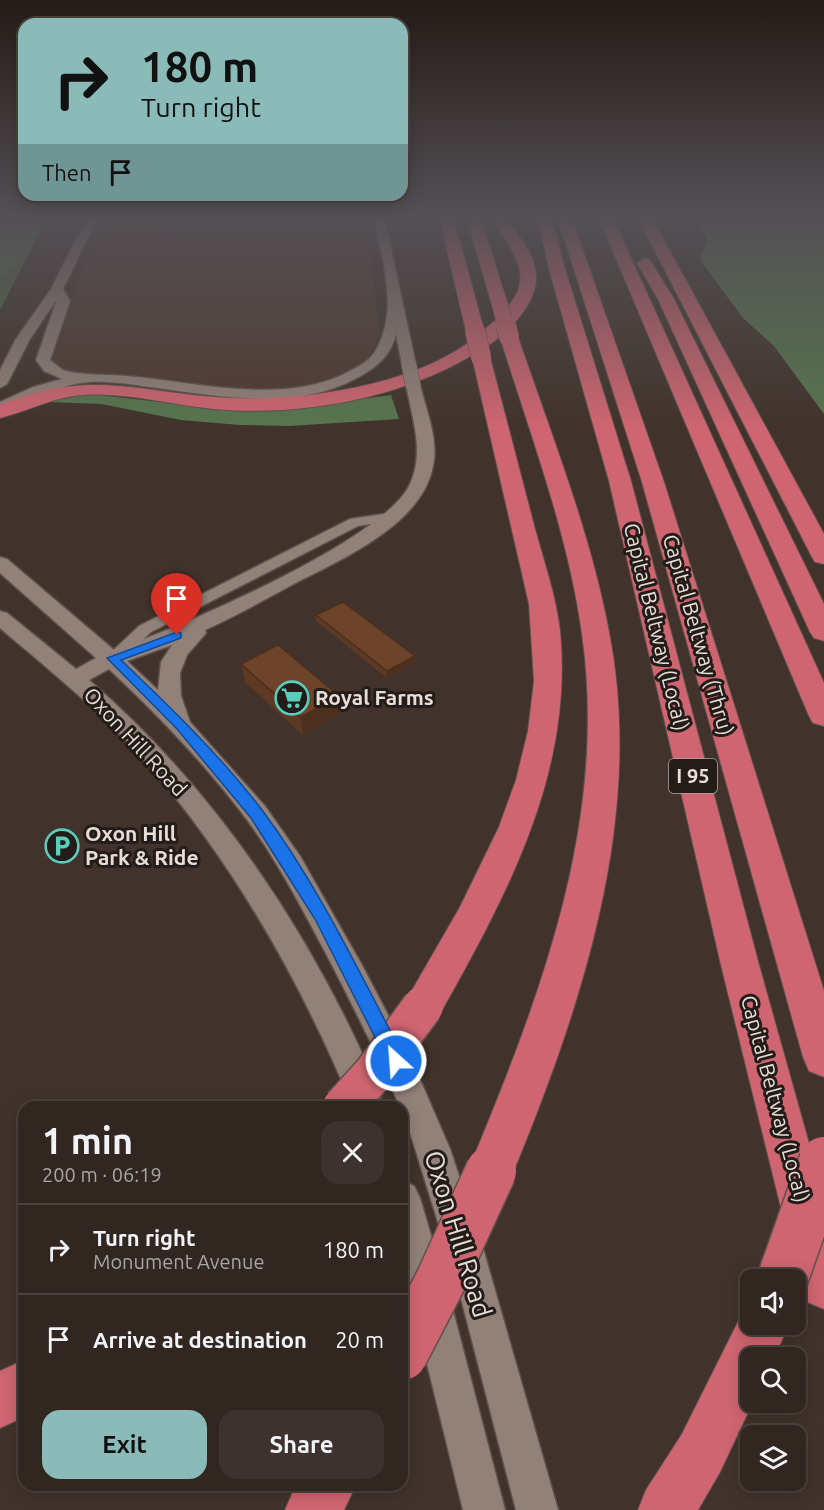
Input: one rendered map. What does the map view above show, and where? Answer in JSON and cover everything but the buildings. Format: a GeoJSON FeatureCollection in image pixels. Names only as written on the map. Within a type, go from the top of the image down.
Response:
{"type":"FeatureCollection","features":[{"type":"Feature","properties":{"kind":"highway"},"geometry":{"type":"LineString","coordinates":[[349,1101],[373,1074],[423,1006],[474,921],[504,860],[522,815],[542,740],[548,685],[546,630],[464,286]]}},
{"type":"Feature","properties":{"kind":"highway"},"geometry":{"type":"LineString","coordinates":[[408,1343],[442,1278],[491,1171],[539,1054],[574,939],[596,843],[604,754],[603,692],[596,633],[580,567],[494,286]]}},
{"type":"Feature","properties":{"kind":"highway"},"geometry":{"type":"LineString","coordinates":[[0,412],[37,397],[88,389],[236,404],[315,400],[392,382],[459,356],[497,330],[519,305],[527,286]]}},
{"type":"Feature","properties":{"kind":"highway","name":"Capital Beltway (Local)"},"geometry":{"type":"LineString","coordinates":[[562,286],[620,481],[740,965],[824,1285]]}},
{"type":"Feature","properties":{"kind":"highway","name":"Capital Beltway (Thru)"},"geometry":{"type":"LineString","coordinates":[[588,286],[653,482],[824,1057]]}},
{"type":"Feature","properties":{"kind":"highway"},"geometry":{"type":"LineString","coordinates":[[636,286],[824,716]]}},
{"type":"Feature","properties":{"kind":"highway"},"geometry":{"type":"LineString","coordinates":[[658,286],[823,628]]}},
{"type":"Feature","properties":{"kind":"highway"},"geometry":{"type":"LineString","coordinates":[[681,286],[824,557]]}},
{"type":"Feature","properties":{"kind":"highway"},"geometry":{"type":"LineString","coordinates":[[786,1269],[824,1162]]}},
{"type":"Feature","properties":{"kind":"highway"},"geometry":{"type":"LineString","coordinates":[[666,1510],[701,1453],[759,1335]]}},
{"type":"Feature","properties":{"kind":"highway"},"geometry":{"type":"LineString","coordinates":[[0,1402],[18,1390]]}},
{"type":"Feature","properties":{"kind":"highway"},"geometry":{"type":"LineString","coordinates":[[313,1510],[324,1491]]}},
{"type":"Feature","properties":{"kind":"main road"},"geometry":{"type":"LineString","coordinates":[[74,679],[113,658],[162,642],[221,615],[364,539],[390,517],[416,490],[425,466],[425,450],[393,286]]}},
{"type":"Feature","properties":{"kind":"main road"},"geometry":{"type":"LineString","coordinates":[[0,384],[23,339],[57,289],[64,301],[43,360],[53,371],[89,378],[230,393],[262,393],[319,386],[356,374],[374,362],[387,343],[396,302]]}},
{"type":"Feature","properties":{"kind":"main road"},"geometry":{"type":"LineString","coordinates":[[0,408],[38,390],[89,378]]}},
{"type":"Feature","properties":{"kind":"main road","name":"Oxon Hill Road"},"geometry":{"type":"LineString","coordinates":[[0,563],[113,658],[182,726],[256,814],[289,862],[336,944],[396,1061],[443,1180],[537,1510]]}},
{"type":"Feature","properties":{"kind":"main road"},"geometry":{"type":"LineString","coordinates":[[182,726],[170,700],[169,677],[172,657],[193,636],[221,615]]}},
{"type":"Feature","properties":{"kind":"main road","name":"Oxon Hill Road"},"geometry":{"type":"LineString","coordinates":[[0,617],[74,679],[144,746],[220,840],[319,996],[367,1101]]}},
{"type":"Feature","properties":{"kind":"main road","name":"Oxon Hill Road"},"geometry":{"type":"LineString","coordinates":[[408,1219],[435,1314],[483,1510]]}},
{"type":"Feature","properties":{"kind":"street"},"geometry":{"type":"LineString","coordinates":[[113,658],[145,629],[356,522],[390,517]]}},
{"type":"Feature","properties":{"kind":"shaded area"},"geometry":{"type":"Polygon","coordinates":[[[76,286],[374,286],[380,332],[375,348],[364,365],[319,386],[262,393],[89,378],[62,370],[50,358],[76,286]]]}},
{"type":"Feature","properties":{"kind":"green space"},"geometry":{"type":"Polygon","coordinates":[[[0,286],[12,286],[0,310],[0,286]]]}},
{"type":"Feature","properties":{"kind":"green space"},"geometry":{"type":"Polygon","coordinates":[[[720,286],[824,286],[824,414],[774,346],[743,318],[720,286]]]}},
{"type":"Feature","properties":{"kind":"green space"},"geometry":{"type":"Polygon","coordinates":[[[99,395],[232,410],[308,406],[391,395],[399,419],[289,426],[240,425],[181,420],[102,404],[48,402],[51,399],[99,395]]]}},
{"type":"Feature","properties":{"kind":"place","name":"Royal Farms"},"geometry":{"type":"Point","coordinates":[292,698]}},
{"type":"Feature","properties":{"kind":"place","name":"Oxon Hill Park & Ride"},"geometry":{"type":"Point","coordinates":[62,846]}},
{"type":"Feature","properties":{"kind":"route"},"geometry":{"type":"LineString","coordinates":[[177,635],[113,658],[182,726],[256,814],[289,862],[320,914],[396,1061]]}}]}
